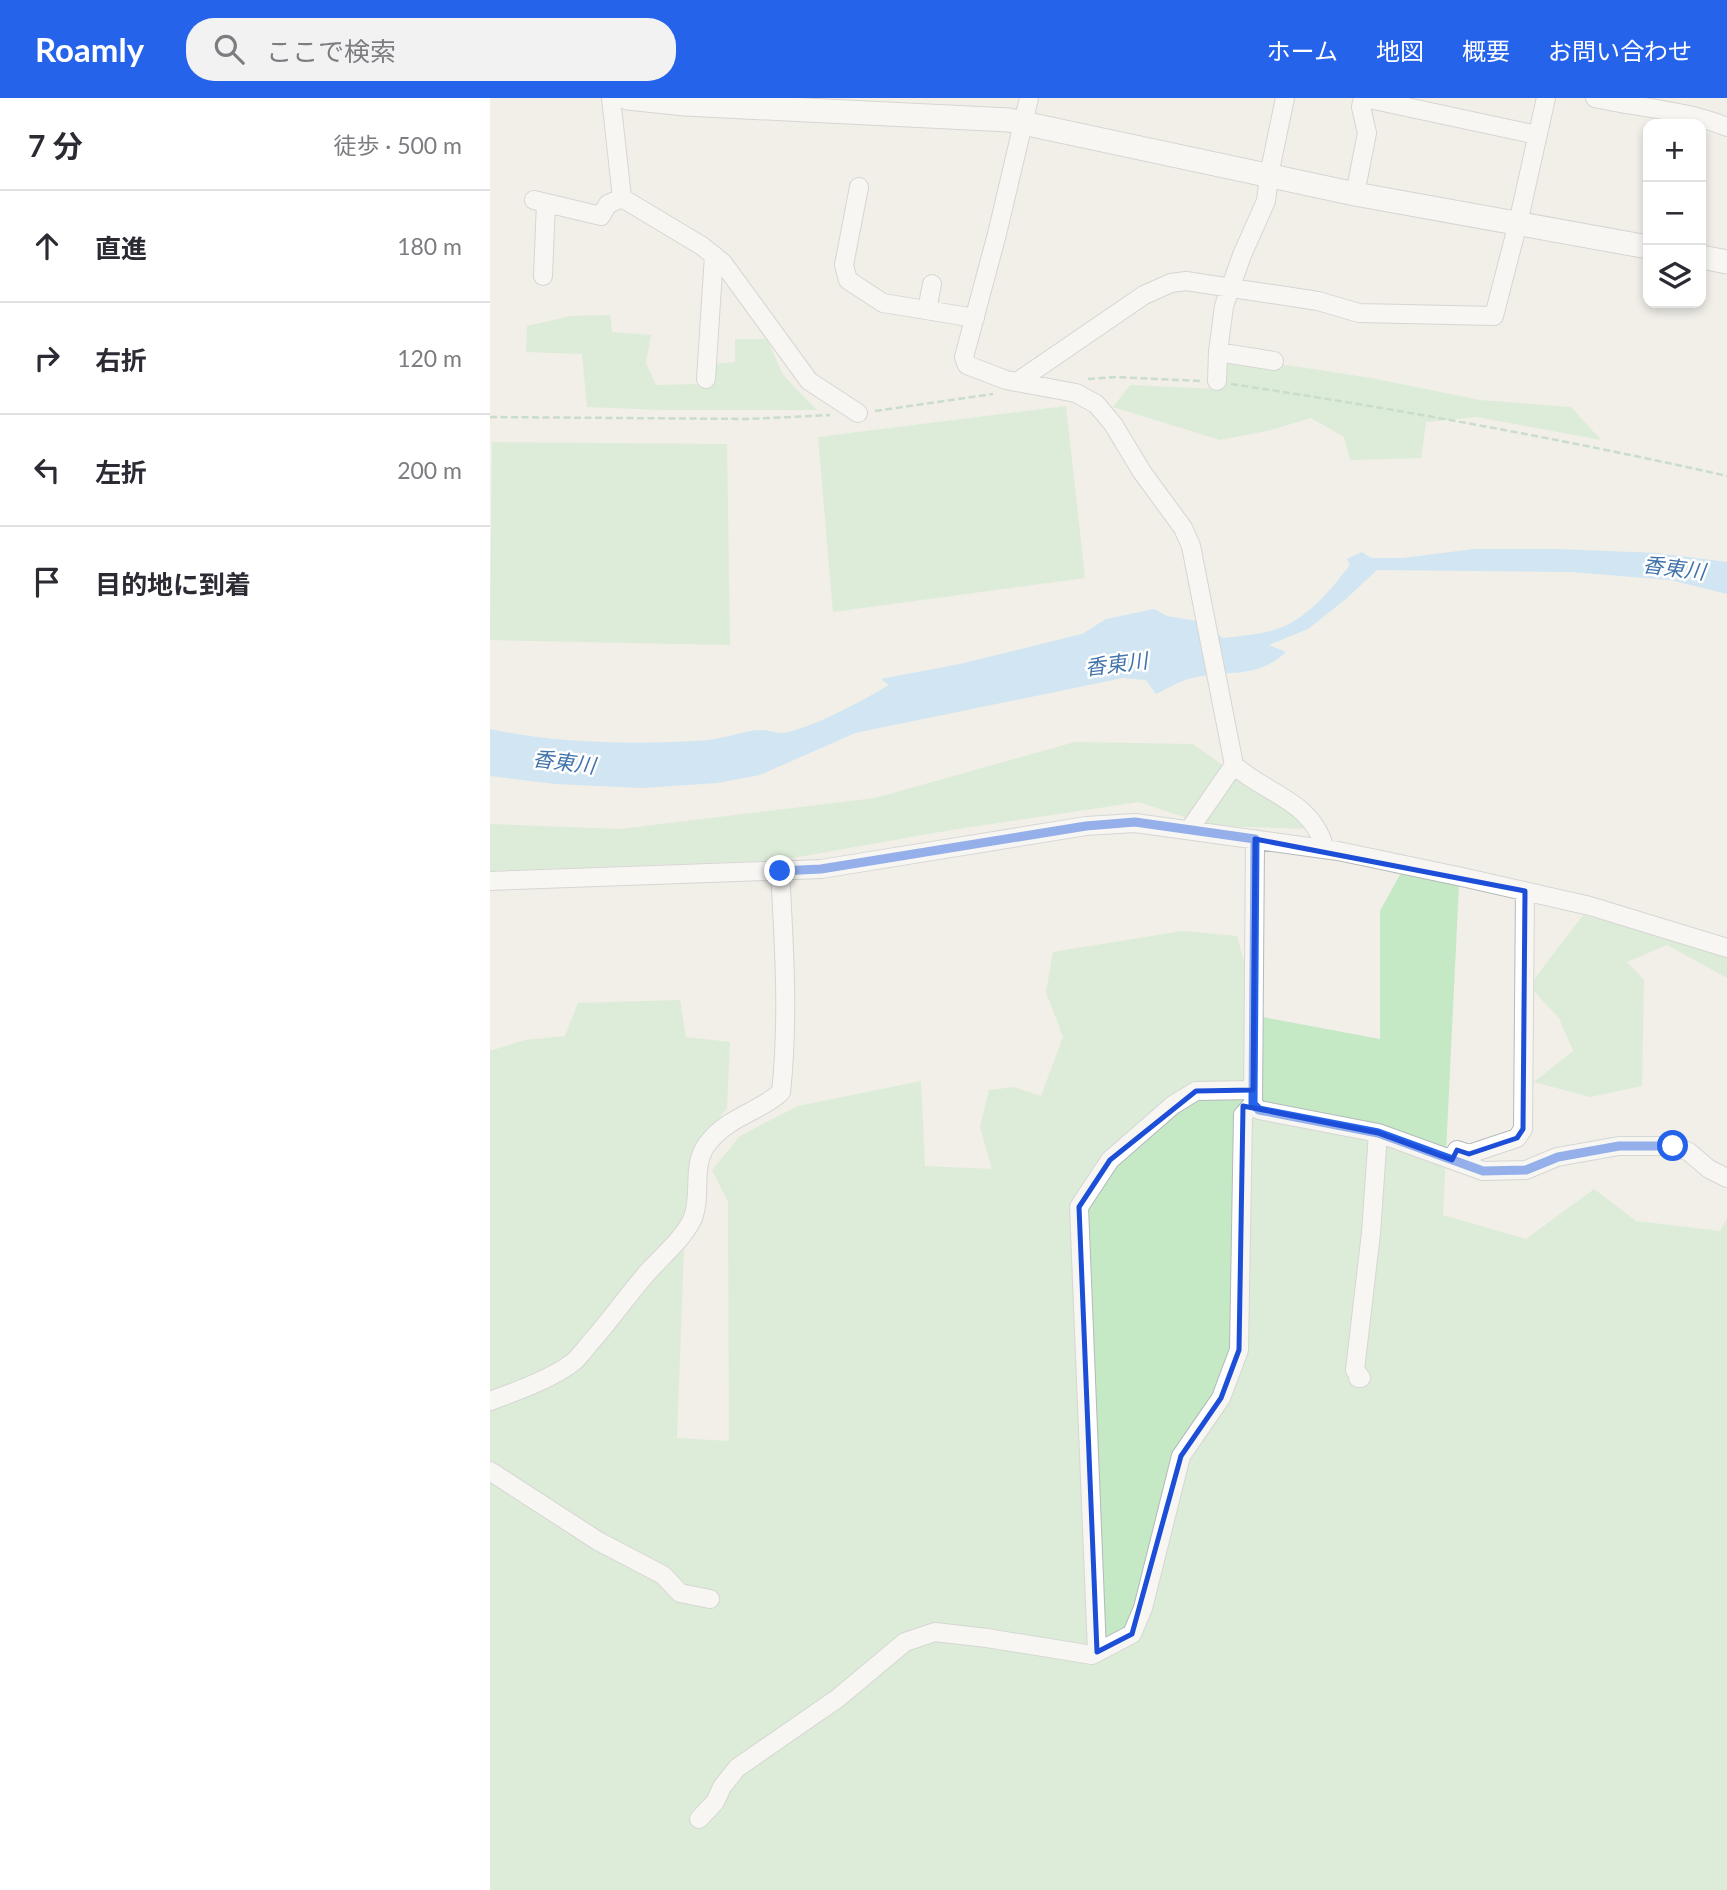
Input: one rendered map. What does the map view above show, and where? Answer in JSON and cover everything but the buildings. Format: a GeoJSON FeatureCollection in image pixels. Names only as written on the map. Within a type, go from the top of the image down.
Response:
{"type":"FeatureCollection","features":[{"type":"Feature","properties":{"kind":"street"},"geometry":{"type":"LineString","coordinates":[[611,98],[622,198]]}},
{"type":"Feature","properties":{"kind":"street"},"geometry":{"type":"LineString","coordinates":[[628,98],[685,104],[1009,120],[1355,194],[1643,246]]}},
{"type":"Feature","properties":{"kind":"street"},"geometry":{"type":"LineString","coordinates":[[1029,98],[964,357],[967,365],[992,376],[1076,393],[1096,404],[1113,424],[1142,472],[1183,528],[1191,546],[1234,765],[1189,830]]}},
{"type":"Feature","properties":{"kind":"street"},"geometry":{"type":"LineString","coordinates":[[1217,382],[1224,306],[1242,255],[1266,201],[1285,98]]}},
{"type":"Feature","properties":{"kind":"street"},"geometry":{"type":"LineString","coordinates":[[1017,382],[1134,302],[1171,283],[1186,281],[1318,301],[1359,313],[1494,316],[1546,98]]}},
{"type":"Feature","properties":{"kind":"street"},"geometry":{"type":"LineString","coordinates":[[1594,98],[1673,112],[1727,127]]}},
{"type":"Feature","properties":{"kind":"street"},"geometry":{"type":"LineString","coordinates":[[1355,194],[1367,133],[1361,107],[1369,99],[1448,123],[1538,135]]}},
{"type":"Feature","properties":{"kind":"street"},"geometry":{"type":"LineString","coordinates":[[852,197],[844,265],[847,287],[883,303],[975,318]]}},
{"type":"Feature","properties":{"kind":"street"},"geometry":{"type":"LineString","coordinates":[[543,276],[540,201],[601,216],[608,204],[622,198]]}},
{"type":"Feature","properties":{"kind":"street"},"geometry":{"type":"LineString","coordinates":[[622,198],[723,263],[809,381],[858,413]]}},
{"type":"Feature","properties":{"kind":"street"},"geometry":{"type":"LineString","coordinates":[[706,379],[714,255]]}},
{"type":"Feature","properties":{"kind":"street"},"geometry":{"type":"LineString","coordinates":[[1706,258],[1727,262]]}},
{"type":"Feature","properties":{"kind":"street"},"geometry":{"type":"LineString","coordinates":[[927,310],[932,284]]}},
{"type":"Feature","properties":{"kind":"street"},"geometry":{"type":"LineString","coordinates":[[1218,352],[1274,361]]}},
{"type":"Feature","properties":{"kind":"street"},"geometry":{"type":"LineString","coordinates":[[1234,765],[1298,807],[1321,835],[1325,849]]}},
{"type":"Feature","properties":{"kind":"street"},"geometry":{"type":"LineString","coordinates":[[490,881],[821,869],[1086,826],[1135,822],[1325,849],[1525,891],[1590,906],[1727,948]]}},
{"type":"Feature","properties":{"kind":"street"},"geometry":{"type":"LineString","coordinates":[[1255,839],[1253,1097],[1259,1110],[1378,1133],[1483,1171],[1526,1170],[1558,1157],[1619,1146],[1673,1146],[1689,1152],[1709,1169],[1727,1178]]}},
{"type":"Feature","properties":{"kind":"street"},"geometry":{"type":"LineString","coordinates":[[490,1401],[573,1363],[646,1274],[688,1228],[695,1212],[698,1163],[706,1145],[722,1128],[747,1111],[771,1101],[781,1092],[784,1068],[785,964],[780,871]]}},
{"type":"Feature","properties":{"kind":"street"},"geometry":{"type":"LineString","coordinates":[[1452,1160],[1457,1150],[1469,1154],[1517,1138],[1523,1129],[1525,891]]}},
{"type":"Feature","properties":{"kind":"street"},"geometry":{"type":"LineString","coordinates":[[1097,1652],[1079,1207],[1110,1160],[1173,1105],[1196,1091],[1253,1097]]}},
{"type":"Feature","properties":{"kind":"street"},"geometry":{"type":"LineString","coordinates":[[699,1819],[715,1802],[737,1768],[838,1698],[905,1642],[935,1632],[1091,1654],[1132,1634],[1143,1608],[1181,1456],[1221,1398],[1239,1350],[1243,1115],[1253,1097]]}},
{"type":"Feature","properties":{"kind":"street"},"geometry":{"type":"LineString","coordinates":[[1358,1378],[1361,1378],[1355,1370],[1371,1233],[1378,1133]]}},
{"type":"Feature","properties":{"kind":"street"},"geometry":{"type":"LineString","coordinates":[[490,1471],[598,1541],[663,1575],[680,1593],[710,1599]]}},
{"type":"Feature","properties":{"kind":"highlighted area"},"geometry":{"type":"Polygon","coordinates":[[[1255,839],[1525,891],[1523,1129],[1517,1138],[1469,1154],[1457,1150],[1452,1160],[1378,1133],[1243,1106],[1239,1350],[1221,1398],[1181,1456],[1132,1634],[1097,1652],[1079,1207],[1110,1160],[1196,1091],[1253,1090],[1255,839]]]}},
{"type":"Feature","properties":{"kind":"green space"},"geometry":{"type":"Polygon","coordinates":[[[610,315],[612,332],[651,335],[646,363],[656,385],[699,384],[713,378],[712,364],[735,362],[735,339],[767,339],[783,375],[817,410],[587,407],[582,354],[526,352],[527,326],[571,316],[610,315]]]}},
{"type":"Feature","properties":{"kind":"green space"},"geometry":{"type":"Polygon","coordinates":[[[1222,355],[1371,378],[1480,400],[1571,407],[1601,440],[1477,417],[1426,422],[1421,458],[1350,460],[1344,437],[1311,418],[1271,430],[1220,440],[1113,407],[1130,385],[1217,389],[1222,355]]]}},
{"type":"Feature","properties":{"kind":"green space"},"geometry":{"type":"Polygon","coordinates":[[[1066,406],[1085,578],[833,612],[818,437],[1066,406]]]}},
{"type":"Feature","properties":{"kind":"green space"},"geometry":{"type":"Polygon","coordinates":[[[492,442],[727,444],[730,645],[490,640],[492,442]]]}},
{"type":"Feature","properties":{"kind":"green space"},"geometry":{"type":"Polygon","coordinates":[[[1075,742],[1193,744],[1311,829],[1211,826],[1139,802],[951,830],[781,860],[490,871],[490,824],[620,829],[875,798],[1075,742]]]}},
{"type":"Feature","properties":{"kind":"green space"},"geometry":{"type":"Polygon","coordinates":[[[1402,871],[1459,884],[1443,1215],[1526,1239],[1594,1189],[1636,1221],[1720,1231],[1727,1218],[1727,1890],[490,1890],[490,1051],[525,1040],[565,1036],[578,1003],[680,1000],[686,1037],[730,1042],[727,1108],[695,1151],[685,1221],[677,1438],[729,1441],[728,1202],[712,1170],[740,1136],[798,1106],[921,1081],[925,1166],[992,1169],[980,1127],[989,1090],[1014,1087],[1041,1096],[1063,1037],[1046,992],[1053,952],[1182,931],[1237,936],[1250,983],[1252,1015],[1380,1039],[1380,911],[1402,871]]]}},
{"type":"Feature","properties":{"kind":"green space"},"geometry":{"type":"Polygon","coordinates":[[[1583,915],[1727,953],[1727,978],[1667,945],[1627,962],[1644,980],[1642,1086],[1590,1097],[1534,1082],[1573,1051],[1559,1018],[1529,986],[1583,915]]]}},
{"type":"Feature","properties":{"kind":"water","name":"香東川"},"geometry":{"type":"Polygon","coordinates":[[[1474,549],[1657,553],[1727,562],[1727,594],[1670,580],[1571,572],[1377,570],[1308,629],[1269,645],[1286,652],[1275,661],[1252,670],[1187,679],[1156,694],[1146,680],[1123,678],[855,733],[760,775],[717,783],[642,788],[556,784],[490,776],[490,729],[543,738],[627,743],[709,740],[755,730],[786,732],[829,717],[889,685],[881,679],[960,664],[1082,634],[1106,619],[1154,609],[1167,616],[1203,622],[1223,638],[1265,632],[1283,627],[1305,613],[1325,595],[1350,565],[1347,559],[1362,552],[1371,558],[1403,558],[1474,549]]]}},
{"type":"Feature","properties":{"kind":"route"},"geometry":{"type":"LineString","coordinates":[[780,871],[821,869],[1086,826],[1135,822],[1255,839],[1253,1104],[1259,1110],[1378,1133],[1483,1171],[1526,1170],[1558,1157],[1619,1146],[1673,1146]]}}]}
